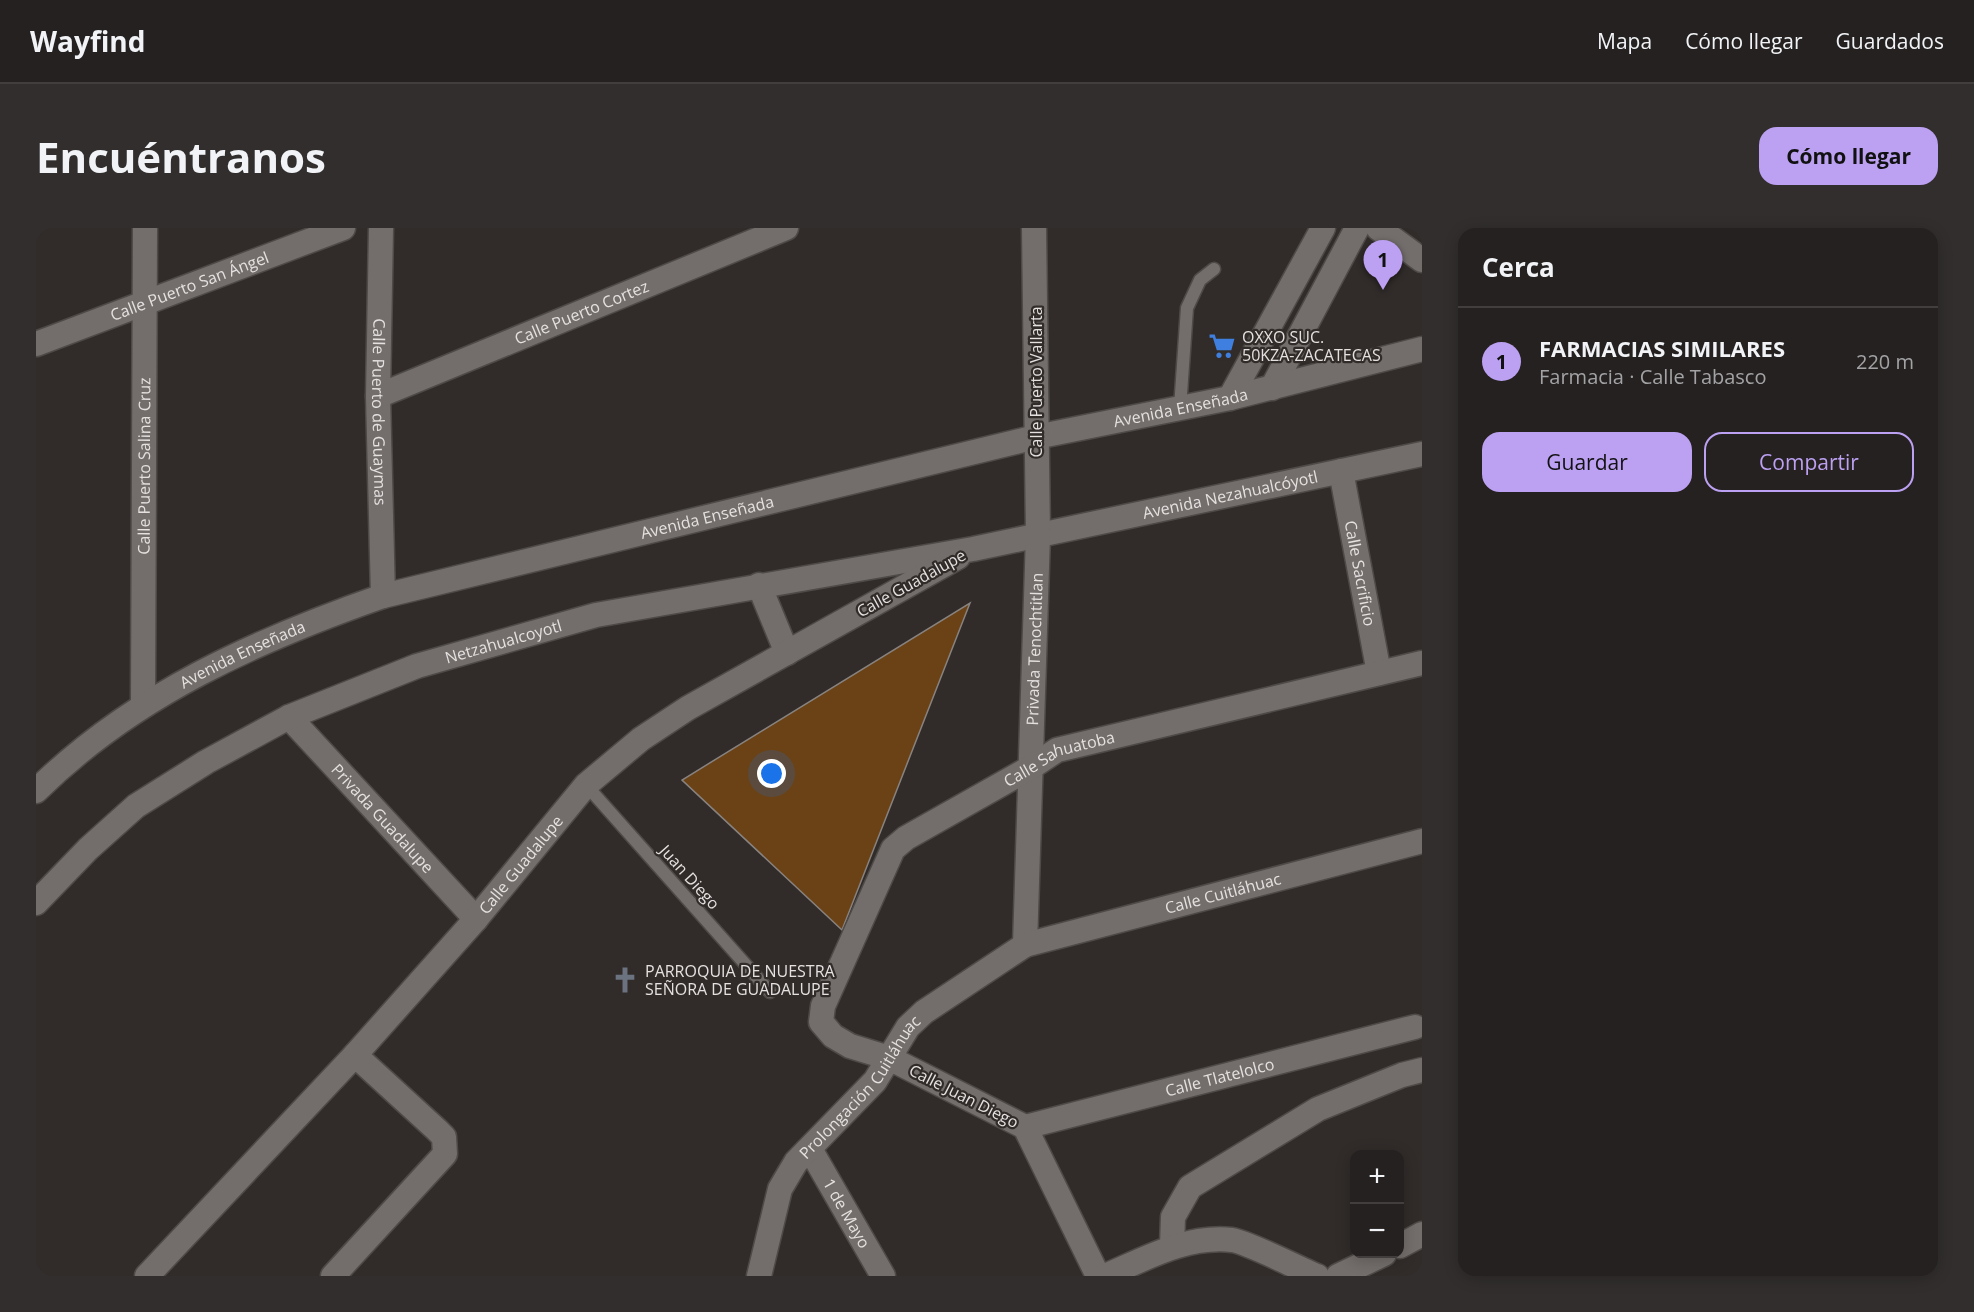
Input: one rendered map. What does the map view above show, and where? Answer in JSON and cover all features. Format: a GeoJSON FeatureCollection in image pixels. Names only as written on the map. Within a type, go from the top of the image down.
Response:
{"type":"FeatureCollection","features":[{"type":"Feature","properties":{"kind":"street","name":"Calle Puerto Salina Cruz"},"geometry":{"type":"LineString","coordinates":[[143,704],[145,228]]}},
{"type":"Feature","properties":{"kind":"street","name":"Calle Puerto San Ángel"},"geometry":{"type":"LineString","coordinates":[[36,344],[343,228]]}},
{"type":"Feature","properties":{"kind":"street","name":"Calle Puerto de Guaymas"},"geometry":{"type":"LineString","coordinates":[[381,228],[378,396],[383,596]]}},
{"type":"Feature","properties":{"kind":"street","name":"Calle Puerto Cortez"},"geometry":{"type":"LineString","coordinates":[[378,396],[786,228]]}},
{"type":"Feature","properties":{"kind":"street","name":"Calle Puerto Vallarta"},"geometry":{"type":"LineString","coordinates":[[1034,228],[1038,535]]}},
{"type":"Feature","properties":{"kind":"street"},"geometry":{"type":"LineString","coordinates":[[1230,398],[1323,228]]}},
{"type":"Feature","properties":{"kind":"street"},"geometry":{"type":"LineString","coordinates":[[1272,388],[1357,228]]}},
{"type":"Feature","properties":{"kind":"street"},"geometry":{"type":"LineString","coordinates":[[1378,228],[1422,260]]}},
{"type":"Feature","properties":{"kind":"street","name":"Avenida Enseñada"},"geometry":{"type":"LineString","coordinates":[[38,782],[143,704],[228,659],[296,628],[383,596],[1036,437],[1230,398],[1422,349]]}},
{"type":"Feature","properties":{"kind":"street","name":"Avenida Nezahualcóyotl"},"geometry":{"type":"LineString","coordinates":[[1038,535],[1422,454]]}},
{"type":"Feature","properties":{"kind":"street","name":"Calle Sacrificio"},"geometry":{"type":"LineString","coordinates":[[1341,471],[1379,673]]}},
{"type":"Feature","properties":{"kind":"street","name":"Netzahualcoyotl"},"geometry":{"type":"LineString","coordinates":[[36,903],[88,849],[136,806],[206,762],[289,717],[417,666],[596,615],[973,549],[1038,535]]}},
{"type":"Feature","properties":{"kind":"street","name":"Privada Tenochtitlan"},"geometry":{"type":"LineString","coordinates":[[1024,945],[1038,535]]}},
{"type":"Feature","properties":{"kind":"street","name":"Calle Guadalupe"},"geometry":{"type":"LineString","coordinates":[[147,1276],[355,1055],[476,919],[586,785],[659,727],[973,549]]}},
{"type":"Feature","properties":{"kind":"street"},"geometry":{"type":"LineString","coordinates":[[759,585],[787,653]]}},
{"type":"Feature","properties":{"kind":"street","name":"Calle Sahuatoba"},"geometry":{"type":"LineString","coordinates":[[821,1022],[822,1006],[893,849],[906,838],[1030,768],[1057,750],[1422,663]]}},
{"type":"Feature","properties":{"kind":"street","name":"Privada Guadalupe"},"geometry":{"type":"LineString","coordinates":[[289,717],[476,919]]}},
{"type":"Feature","properties":{"kind":"street","name":"Calle Cuitláhuac"},"geometry":{"type":"LineString","coordinates":[[1024,945],[1422,841]]}},
{"type":"Feature","properties":{"kind":"street","name":"Prolongación Cuitláhuac"},"geometry":{"type":"LineString","coordinates":[[759,1276],[780,1189],[787,1174],[875,1081],[897,1041],[924,1012],[1024,945]]}},
{"type":"Feature","properties":{"kind":"street","name":"Calle Juan Diego"},"geometry":{"type":"LineString","coordinates":[[821,1022],[833,1036],[842,1041],[889,1058],[1025,1127],[1098,1276]]}},
{"type":"Feature","properties":{"kind":"street","name":"Calle Tlatelolco"},"geometry":{"type":"LineString","coordinates":[[1025,1127],[1415,1027]]}},
{"type":"Feature","properties":{"kind":"street"},"geometry":{"type":"LineString","coordinates":[[333,1276],[446,1154],[444,1137],[355,1055]]}},
{"type":"Feature","properties":{"kind":"street"},"geometry":{"type":"LineString","coordinates":[[1172,1246],[1173,1217],[1190,1187],[1318,1109],[1402,1075],[1422,1070]]}},
{"type":"Feature","properties":{"kind":"street","name":"1 de Mayo"},"geometry":{"type":"LineString","coordinates":[[810,1149],[883,1276]]}},
{"type":"Feature","properties":{"kind":"street"},"geometry":{"type":"LineString","coordinates":[[1404,1244],[1422,1234]]}},
{"type":"Feature","properties":{"kind":"street"},"geometry":{"type":"LineString","coordinates":[[1105,1276],[1172,1246],[1202,1241],[1233,1240],[1317,1276]]}},
{"type":"Feature","properties":{"kind":"street"},"geometry":{"type":"LineString","coordinates":[[1338,1276],[1376,1258]]}},
{"type":"Feature","properties":{"kind":"lane"},"geometry":{"type":"LineString","coordinates":[[1180,408],[1187,308],[1200,280],[1214,269]]}},
{"type":"Feature","properties":{"kind":"lane","name":"Juan Diego"},"geometry":{"type":"LineString","coordinates":[[586,785],[770,992]]}},
{"type":"Feature","properties":{"kind":"building"},"geometry":{"type":"Polygon","coordinates":[[[970,603],[842,930],[682,780],[970,603]]]}},
{"type":"Feature","properties":{"kind":"place","name":"FARMACIAS SIMILARES"},"geometry":{"type":"Point","coordinates":[1383,290]}},
{"type":"Feature","properties":{"kind":"place","name":"OXXO SUC. 50KZA-ZACATECAS"},"geometry":{"type":"Point","coordinates":[1222,346]}},
{"type":"Feature","properties":{"kind":"place","name":"PARROQUIA DE NUESTRA SEÑORA DE GUADALUPE"},"geometry":{"type":"Point","coordinates":[625,980]}}]}
